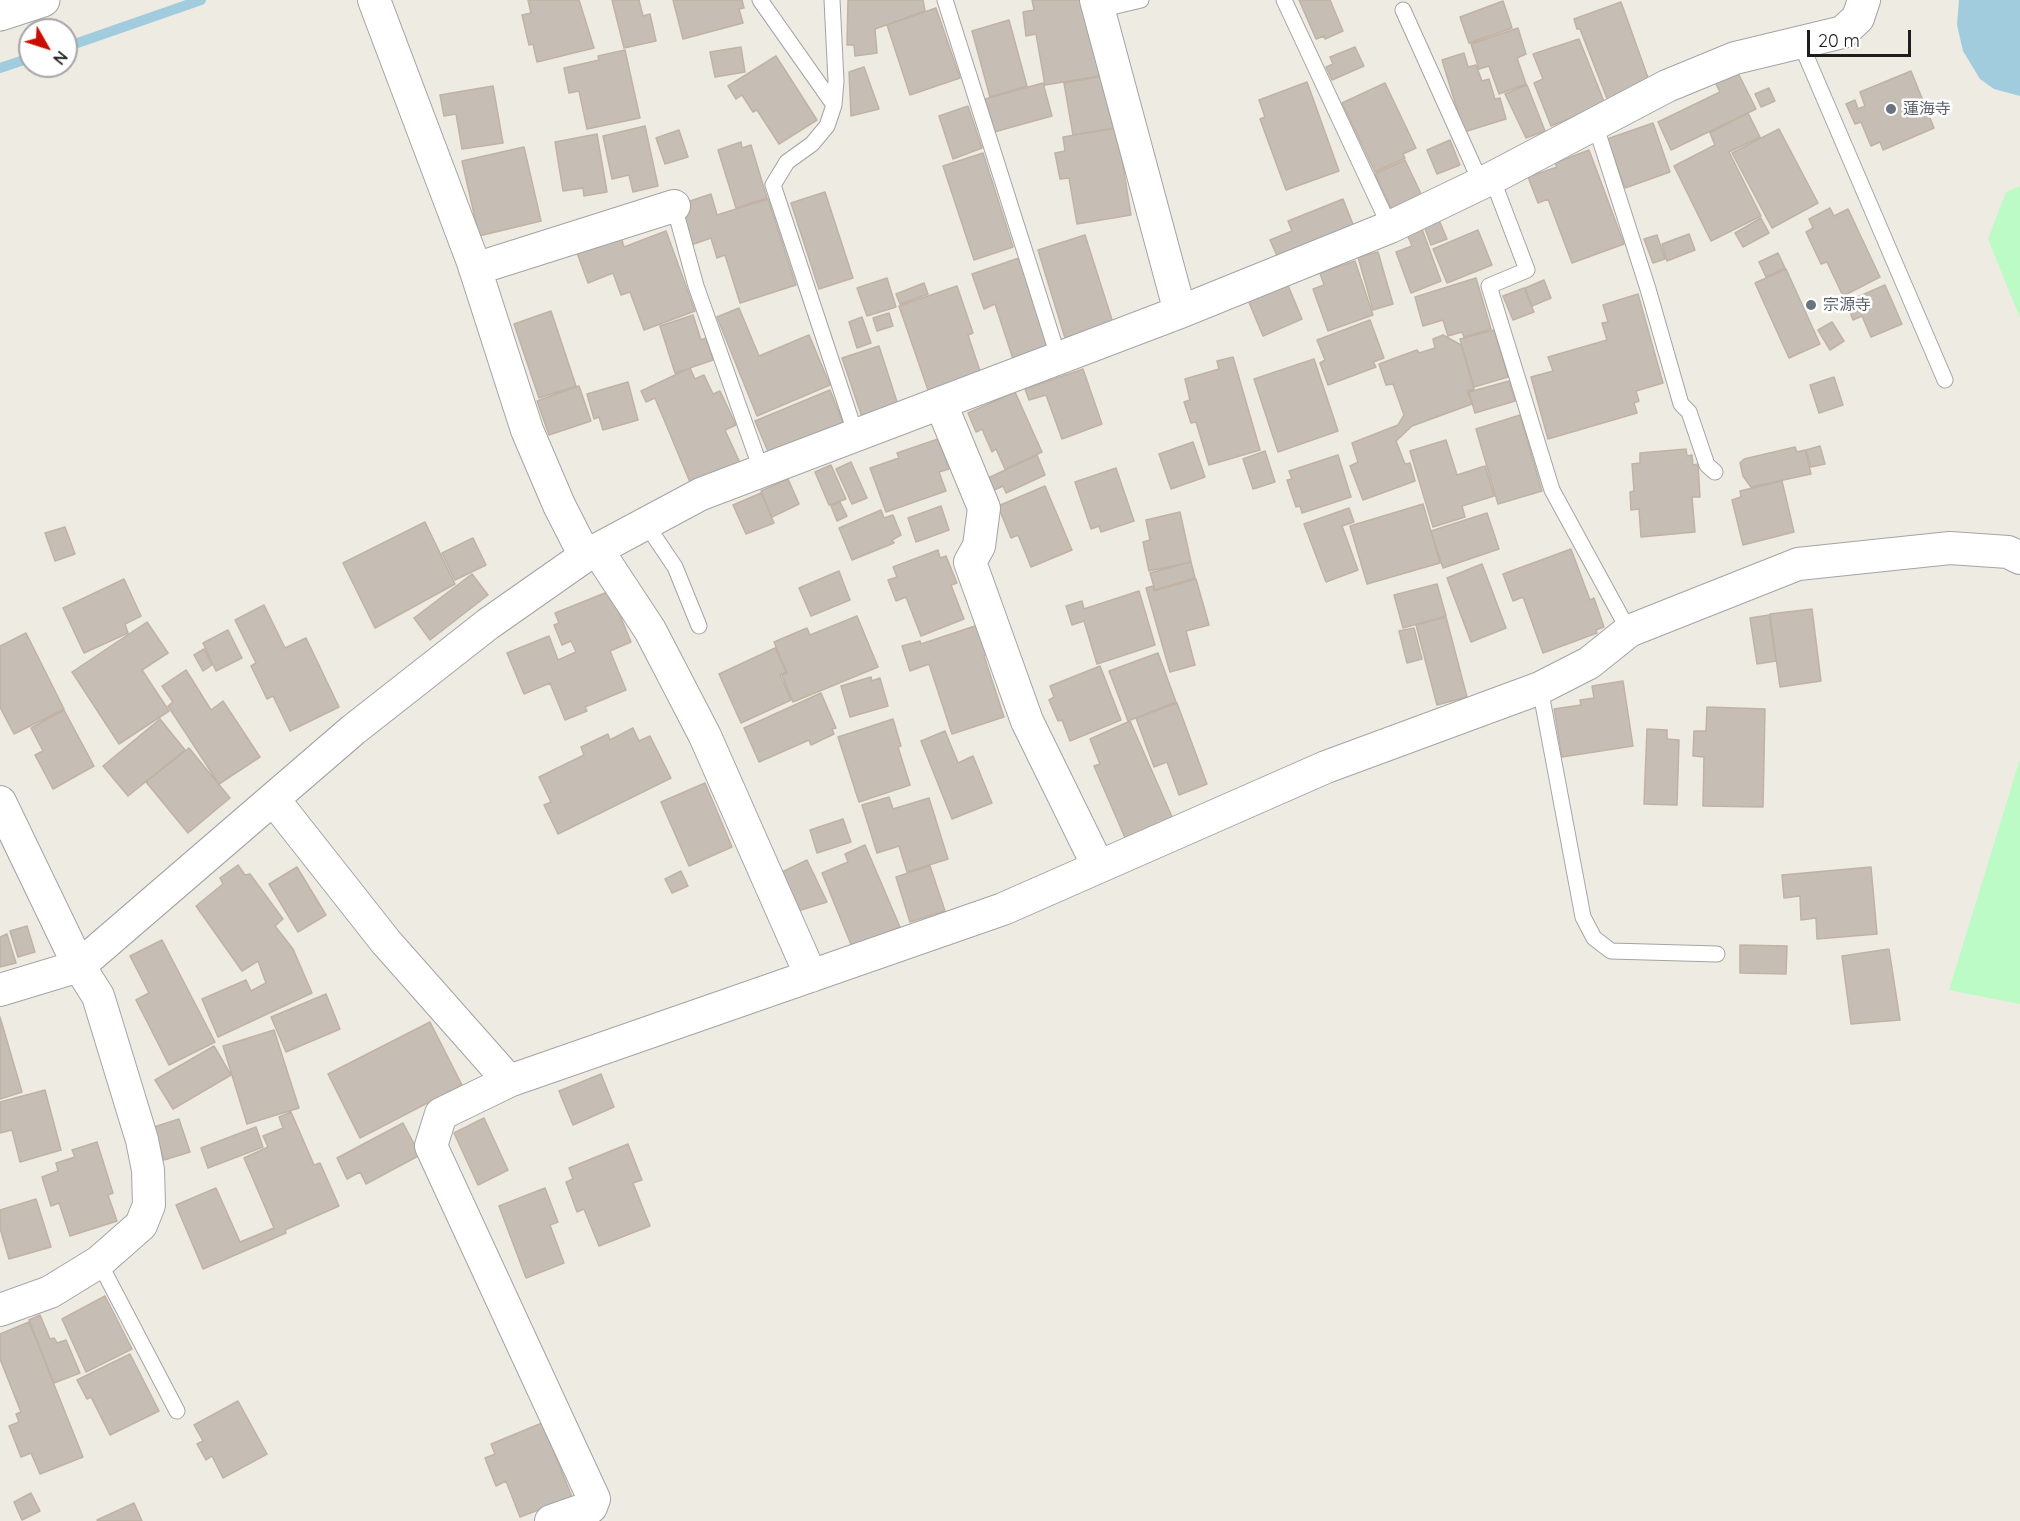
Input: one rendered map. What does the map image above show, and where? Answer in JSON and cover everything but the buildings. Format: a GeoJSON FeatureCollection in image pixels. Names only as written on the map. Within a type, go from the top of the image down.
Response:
{"type":"FeatureCollection","features":[{"type":"Feature","properties":{"kind":"street"},"geometry":{"type":"LineString","coordinates":[[0,14],[43,0]]}},
{"type":"Feature","properties":{"kind":"street"},"geometry":{"type":"LineString","coordinates":[[374,0],[475,269],[527,429],[559,505],[592,554],[650,630],[705,736],[810,975]]}},
{"type":"Feature","properties":{"kind":"street"},"geometry":{"type":"LineString","coordinates":[[0,990],[79,966],[353,730],[488,624],[592,554],[701,494],[1059,359],[1390,227],[1486,181],[1667,86],[1735,58],[1843,32],[1858,18],[1864,0]]}},
{"type":"Feature","properties":{"kind":"street"},"geometry":{"type":"LineString","coordinates":[[1098,5],[1180,312]]}},
{"type":"Feature","properties":{"kind":"street"},"geometry":{"type":"LineString","coordinates":[[475,269],[674,206]]}},
{"type":"Feature","properties":{"kind":"street"},"geometry":{"type":"LineString","coordinates":[[941,404],[984,508],[979,546],[970,562],[1027,721],[1098,866]]}},
{"type":"Feature","properties":{"kind":"street"},"geometry":{"type":"LineString","coordinates":[[551,1521],[591,1507],[594,1499],[431,1146],[441,1114],[509,1081],[1003,909],[1326,767],[1540,688],[1589,663],[1629,632],[1798,564],[1950,548],[2008,552],[2020,558]]}},
{"type":"Feature","properties":{"kind":"street"},"geometry":{"type":"LineString","coordinates":[[274,800],[386,942],[509,1081]]}},
{"type":"Feature","properties":{"kind":"street"},"geometry":{"type":"LineString","coordinates":[[0,802],[79,966],[98,996],[142,1140],[148,1170],[149,1204],[141,1225],[99,1262],[50,1292],[0,1310]]}},
{"type":"Feature","properties":{"kind":"lane"},"geometry":{"type":"LineString","coordinates":[[760,0],[761,6],[834,105]]}},
{"type":"Feature","properties":{"kind":"lane"},"geometry":{"type":"LineString","coordinates":[[832,0],[836,81],[834,105],[827,126],[812,144],[787,162],[773,185],[856,435]]}},
{"type":"Feature","properties":{"kind":"lane"},"geometry":{"type":"LineString","coordinates":[[945,0],[1059,359]]}},
{"type":"Feature","properties":{"kind":"lane"},"geometry":{"type":"LineString","coordinates":[[1098,5],[1142,0]]}},
{"type":"Feature","properties":{"kind":"lane"},"geometry":{"type":"LineString","coordinates":[[1284,0],[1390,227]]}},
{"type":"Feature","properties":{"kind":"lane"},"geometry":{"type":"LineString","coordinates":[[1403,10],[1527,270],[1489,286],[1552,490],[1629,632]]}},
{"type":"Feature","properties":{"kind":"lane"},"geometry":{"type":"LineString","coordinates":[[1800,42],[1945,380]]}},
{"type":"Feature","properties":{"kind":"lane"},"geometry":{"type":"LineString","coordinates":[[1595,124],[1648,289],[1681,404],[1689,412],[1707,465],[1715,472]]}},
{"type":"Feature","properties":{"kind":"lane"},"geometry":{"type":"LineString","coordinates":[[674,206],[696,286],[762,472]]}},
{"type":"Feature","properties":{"kind":"lane"},"geometry":{"type":"LineString","coordinates":[[646,524],[675,567],[699,626]]}},
{"type":"Feature","properties":{"kind":"lane"},"geometry":{"type":"LineString","coordinates":[[1540,688],[1583,917],[1594,938],[1611,951],[1717,954]]}},
{"type":"Feature","properties":{"kind":"lane"},"geometry":{"type":"LineString","coordinates":[[99,1262],[177,1411]]}},
{"type":"Feature","properties":{"kind":"green space"},"geometry":{"type":"Polygon","coordinates":[[[2020,186],[2020,318],[1988,239],[2006,192],[2020,186]]]}},
{"type":"Feature","properties":{"kind":"green space"},"geometry":{"type":"Polygon","coordinates":[[[2020,759],[2020,1004],[1949,990],[2020,759]]]}},
{"type":"Feature","properties":{"kind":"water"},"geometry":{"type":"Polygon","coordinates":[[[1959,0],[2020,0],[2020,96],[1994,89],[1980,79],[1963,51],[1957,25],[1959,0]]]}},
{"type":"Feature","properties":{"kind":"waterway"},"geometry":{"type":"LineString","coordinates":[[78,43],[201,0]]}},
{"type":"Feature","properties":{"kind":"waterway"},"geometry":{"type":"LineString","coordinates":[[0,68],[18,62]]}},
{"type":"Feature","properties":{"kind":"place","name":"蓮海寺"},"geometry":{"type":"Point","coordinates":[1891,109]}},
{"type":"Feature","properties":{"kind":"place","name":"宗源寺"},"geometry":{"type":"Point","coordinates":[1811,305]}}]}
